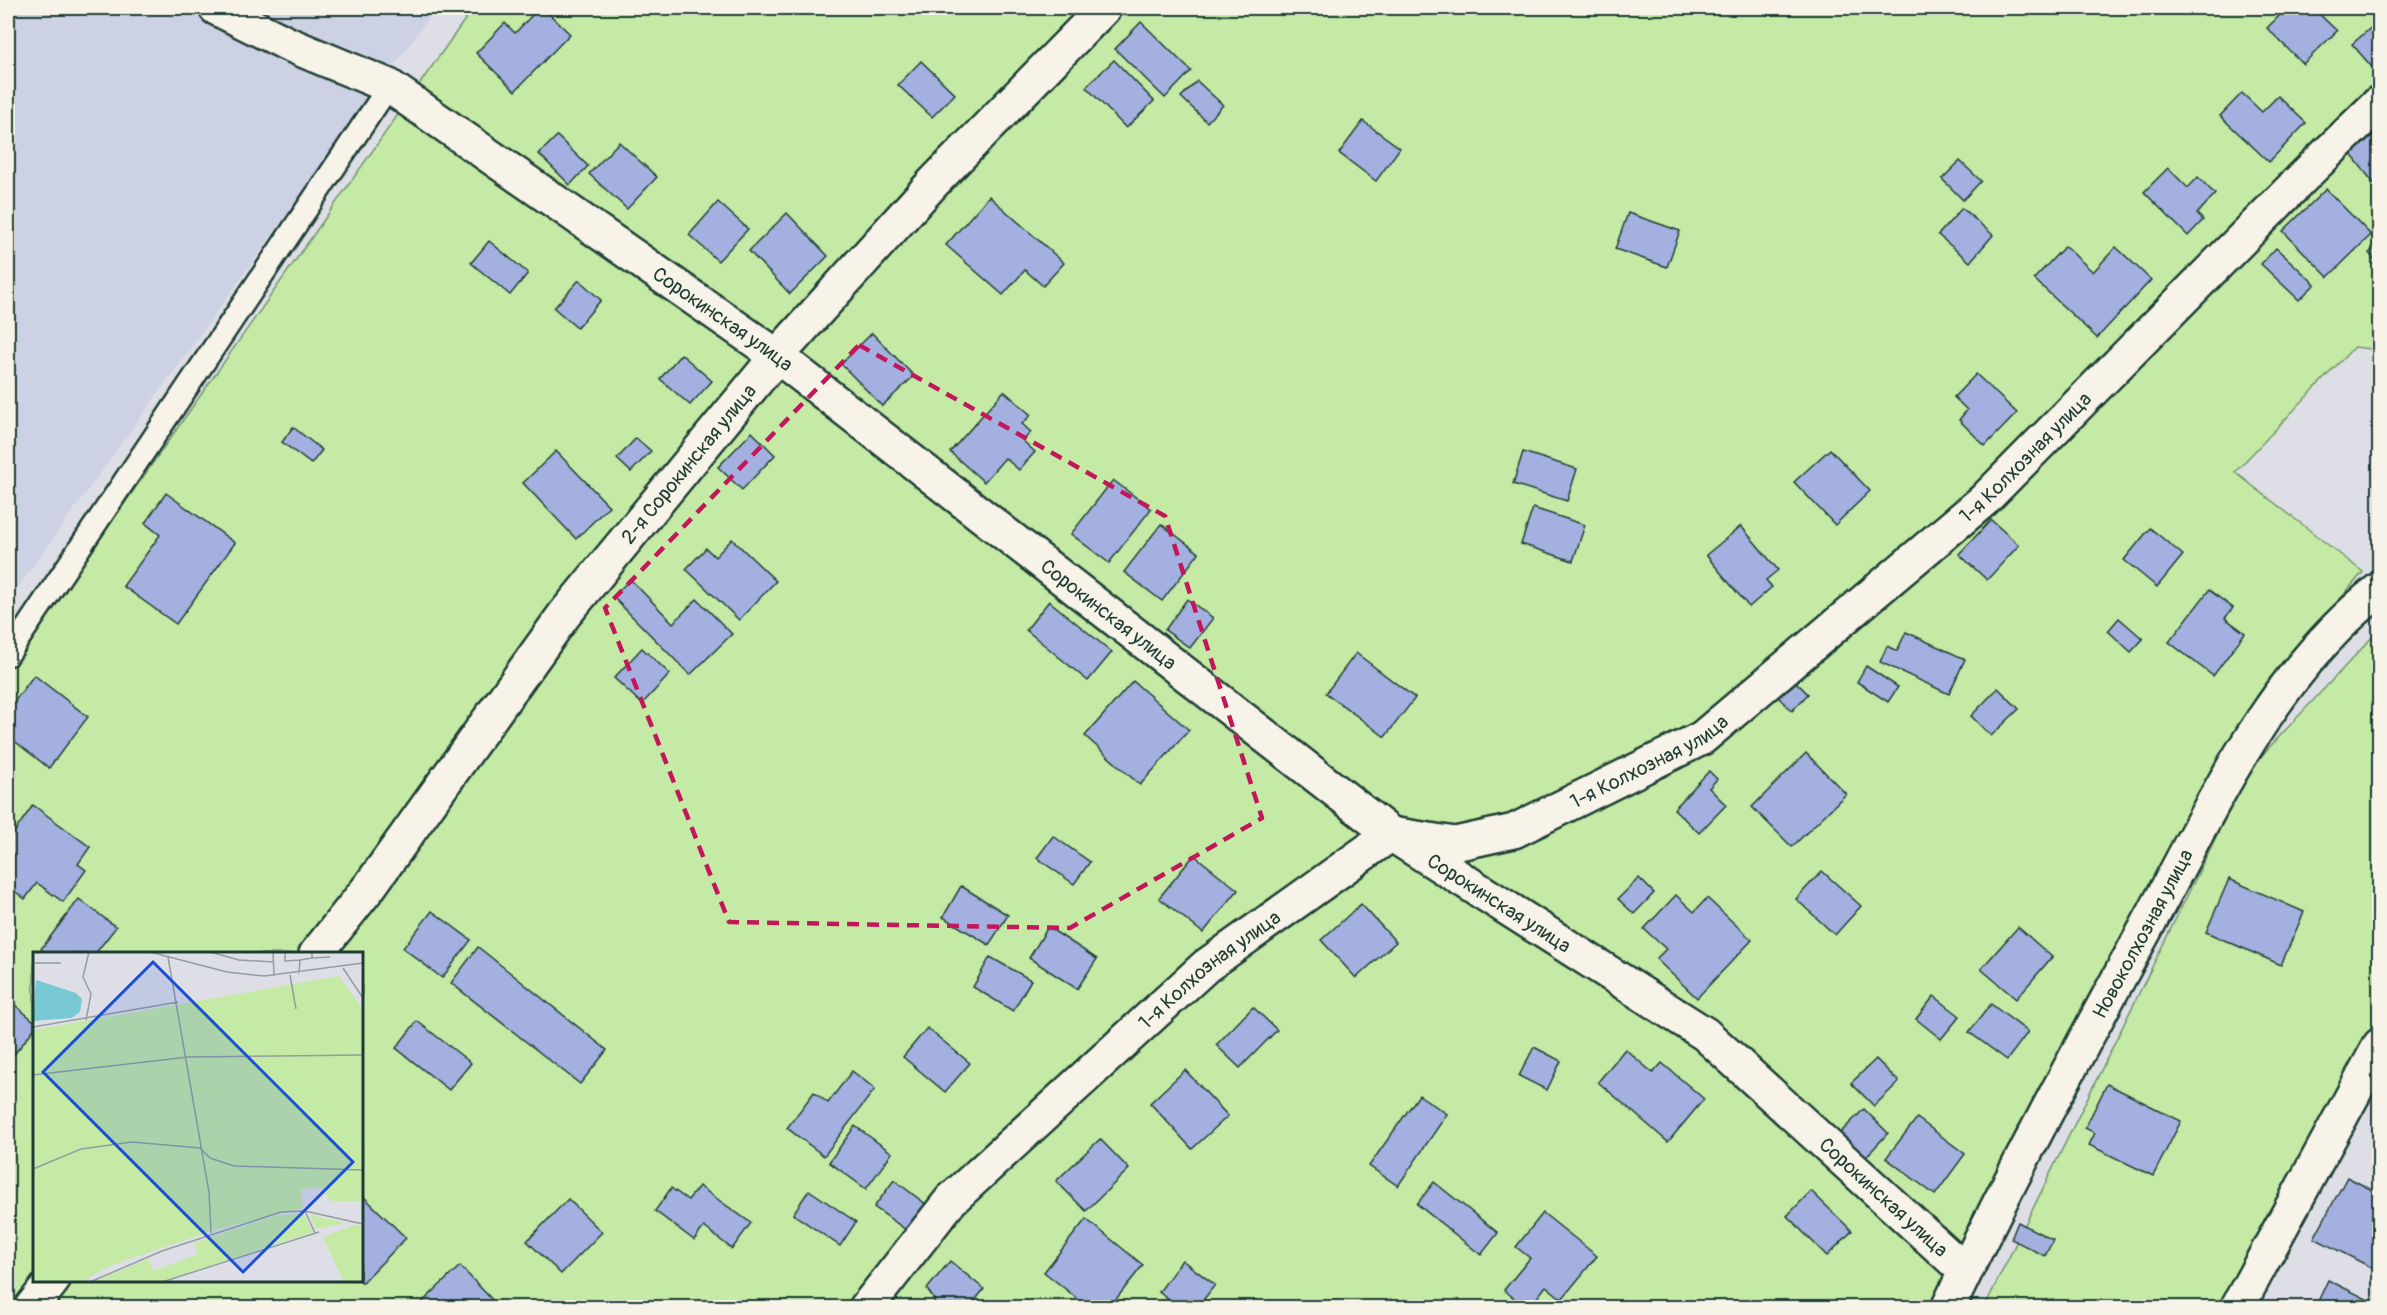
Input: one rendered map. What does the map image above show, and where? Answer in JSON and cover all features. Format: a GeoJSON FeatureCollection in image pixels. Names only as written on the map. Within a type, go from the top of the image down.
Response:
{"type":"FeatureCollection","features":[{"type":"Feature","properties":{"kind":"street","name":"Сорокинская улица"},"geometry":{"type":"LineString","coordinates":[[216,8],[288,44],[389,86],[777,356],[1391,834],[1705,1034],[1965,1271]]}},
{"type":"Feature","properties":{"kind":"street","name":"2-я Сорокинская улица"},"geometry":{"type":"LineString","coordinates":[[318,952],[370,886],[564,615],[777,356],[933,183],[1104,8]]}},
{"type":"Feature","properties":{"kind":"street","name":"1-я Колхозная улица"},"geometry":{"type":"LineString","coordinates":[[866,1308],[951,1200],[1206,966],[1391,834],[1455,844],[1514,831],[1702,738],[1984,501],[2379,102]]}},
{"type":"Feature","properties":{"kind":"street","name":"Новоколхозная улица"},"geometry":{"type":"LineString","coordinates":[[1948,1308],[2039,1124],[2255,730],[2311,655],[2350,612],[2379,589]]}},
{"type":"Feature","properties":{"kind":"street"},"geometry":{"type":"LineString","coordinates":[[2236,1308],[2379,1045]]}},
{"type":"Feature","properties":{"kind":"street"},"geometry":{"type":"LineString","coordinates":[[31,1308],[52,1282]]}},
{"type":"Feature","properties":{"kind":"lane"},"geometry":{"type":"LineString","coordinates":[[8,655],[389,86]]}},
{"type":"Feature","properties":{"kind":"highlighted area"},"geometry":{"type":"Polygon","coordinates":[[[859,345],[1165,516],[1262,818],[1070,928],[729,922],[605,608],[859,345]]]}},
{"type":"Feature","properties":{"kind":"shaded area"},"geometry":{"type":"Polygon","coordinates":[[[12,8],[436,8],[8,601],[8,10],[12,8]]]}},
{"type":"Feature","properties":{"kind":"green space"},"geometry":{"type":"Polygon","coordinates":[[[473,8],[2379,8],[2379,350],[2354,347],[2235,472],[2363,572],[2262,692],[1966,1231],[1930,1307],[8,1308],[8,669],[473,8]]]}},
{"type":"Feature","properties":{"kind":"green space"},"geometry":{"type":"Polygon","coordinates":[[[2379,630],[2379,1012],[2230,1307],[1984,1308],[2250,768],[2379,630]]]}},
{"type":"Feature","properties":{"kind":"building"},"geometry":{"type":"Polygon","coordinates":[[[539,8],[543,8],[570,34],[515,91],[476,53],[505,23],[515,33],[539,8]]]}},
{"type":"Feature","properties":{"kind":"building"},"geometry":{"type":"Polygon","coordinates":[[[2287,8],[2313,8],[2337,31],[2303,64],[2267,28],[2287,8]]]}},
{"type":"Feature","properties":{"kind":"building"},"geometry":{"type":"Polygon","coordinates":[[[2380,20],[2380,70],[2377,73],[2352,44],[2380,20]]]}},
{"type":"Feature","properties":{"kind":"building"},"geometry":{"type":"Polygon","coordinates":[[[1141,22],[1191,71],[1165,98],[1115,49],[1141,22]]]}},
{"type":"Feature","properties":{"kind":"building"},"geometry":{"type":"Polygon","coordinates":[[[1114,60],[1154,101],[1126,128],[1086,87],[1114,60]]]}},
{"type":"Feature","properties":{"kind":"building"},"geometry":{"type":"Polygon","coordinates":[[[921,61],[955,94],[932,117],[898,85],[921,61]]]}},
{"type":"Feature","properties":{"kind":"building"},"geometry":{"type":"Polygon","coordinates":[[[1197,81],[1223,105],[1207,122],[1181,97],[1197,81]]]}},
{"type":"Feature","properties":{"kind":"building"},"geometry":{"type":"Polygon","coordinates":[[[2242,93],[2262,112],[2278,96],[2306,123],[2269,162],[2220,116],[2242,93]]]}},
{"type":"Feature","properties":{"kind":"building"},"geometry":{"type":"Polygon","coordinates":[[[1363,121],[1400,148],[1376,181],[1339,153],[1363,121]]]}},
{"type":"Feature","properties":{"kind":"building"},"geometry":{"type":"Polygon","coordinates":[[[2380,130],[2380,191],[2350,153],[2380,130]]]}},
{"type":"Feature","properties":{"kind":"building"},"geometry":{"type":"Polygon","coordinates":[[[557,136],[588,166],[570,185],[539,154],[557,136]]]}},
{"type":"Feature","properties":{"kind":"building"},"geometry":{"type":"Polygon","coordinates":[[[619,142],[657,177],[627,209],[589,174],[619,142]]]}},
{"type":"Feature","properties":{"kind":"building"},"geometry":{"type":"Polygon","coordinates":[[[1960,161],[1981,181],[1963,200],[1942,179],[1960,161]]]}},
{"type":"Feature","properties":{"kind":"building"},"geometry":{"type":"Polygon","coordinates":[[[2168,168],[2188,188],[2198,177],[2215,194],[2197,214],[2203,220],[2188,236],[2144,192],[2168,168]]]}},
{"type":"Feature","properties":{"kind":"building"},"geometry":{"type":"Polygon","coordinates":[[[2326,189],[2371,235],[2328,277],[2283,231],[2326,189]]]}},
{"type":"Feature","properties":{"kind":"building"},"geometry":{"type":"Polygon","coordinates":[[[989,196],[1064,263],[1043,286],[1025,270],[1003,295],[946,245],[989,196]]]}},
{"type":"Feature","properties":{"kind":"building"},"geometry":{"type":"Polygon","coordinates":[[[718,202],[748,229],[718,261],[689,235],[718,202]]]}},
{"type":"Feature","properties":{"kind":"building"},"geometry":{"type":"Polygon","coordinates":[[[1962,208],[1993,235],[1970,262],[1938,235],[1962,208]]]}},
{"type":"Feature","properties":{"kind":"building"},"geometry":{"type":"Polygon","coordinates":[[[787,213],[828,256],[790,294],[749,251],[787,213]]]}},
{"type":"Feature","properties":{"kind":"building"},"geometry":{"type":"Polygon","coordinates":[[[1628,213],[1680,231],[1667,267],[1615,249],[1628,213]]]}},
{"type":"Feature","properties":{"kind":"building"},"geometry":{"type":"Polygon","coordinates":[[[489,241],[528,273],[510,295],[471,263],[489,241]]]}},
{"type":"Feature","properties":{"kind":"building"},"geometry":{"type":"Polygon","coordinates":[[[2380,244],[2380,267],[2369,253],[2380,244]]]}},
{"type":"Feature","properties":{"kind":"building"},"geometry":{"type":"Polygon","coordinates":[[[2065,246],[2093,272],[2116,247],[2151,280],[2097,338],[2034,279],[2065,246]]]}},
{"type":"Feature","properties":{"kind":"building"},"geometry":{"type":"Polygon","coordinates":[[[2276,248],[2315,284],[2299,300],[2261,264],[2276,248]]]}},
{"type":"Feature","properties":{"kind":"building"},"geometry":{"type":"Polygon","coordinates":[[[579,280],[601,300],[577,328],[554,308],[579,280]]]}},
{"type":"Feature","properties":{"kind":"building"},"geometry":{"type":"Polygon","coordinates":[[[872,333],[914,376],[882,406],[841,364],[872,333]]]}},
{"type":"Feature","properties":{"kind":"building"},"geometry":{"type":"Polygon","coordinates":[[[681,354],[712,381],[690,405],[660,379],[681,354]]]}},
{"type":"Feature","properties":{"kind":"building"},"geometry":{"type":"Polygon","coordinates":[[[1976,374],[2017,413],[1985,446],[1959,420],[1967,410],[1954,397],[1976,374]]]}},
{"type":"Feature","properties":{"kind":"building"},"geometry":{"type":"Polygon","coordinates":[[[1004,391],[1031,415],[1022,424],[1031,432],[1023,441],[1035,452],[1019,470],[1005,458],[984,482],[950,452],[1004,391]]]}},
{"type":"Feature","properties":{"kind":"building"},"geometry":{"type":"Polygon","coordinates":[[[293,427],[322,450],[311,464],[282,442],[293,427]]]}},
{"type":"Feature","properties":{"kind":"building"},"geometry":{"type":"Polygon","coordinates":[[[752,432],[775,455],[742,490],[718,467],[752,432]]]}},
{"type":"Feature","properties":{"kind":"building"},"geometry":{"type":"Polygon","coordinates":[[[636,438],[651,451],[631,472],[617,459],[636,438]]]}},
{"type":"Feature","properties":{"kind":"building"},"geometry":{"type":"Polygon","coordinates":[[[1830,449],[1870,491],[1835,525],[1794,482],[1830,449]]]}},
{"type":"Feature","properties":{"kind":"building"},"geometry":{"type":"Polygon","coordinates":[[[556,451],[609,506],[576,539],[523,483],[556,451]]]}},
{"type":"Feature","properties":{"kind":"building"},"geometry":{"type":"Polygon","coordinates":[[[1523,452],[1577,469],[1567,501],[1513,484],[1523,452]]]}},
{"type":"Feature","properties":{"kind":"building"},"geometry":{"type":"Polygon","coordinates":[[[1113,480],[1151,509],[1109,563],[1071,534],[1113,480]]]}},
{"type":"Feature","properties":{"kind":"building"},"geometry":{"type":"Polygon","coordinates":[[[166,493],[235,543],[176,624],[123,586],[160,535],[145,523],[166,493]]]}},
{"type":"Feature","properties":{"kind":"building"},"geometry":{"type":"Polygon","coordinates":[[[1533,508],[1585,525],[1573,561],[1521,544],[1533,508]]]}},
{"type":"Feature","properties":{"kind":"building"},"geometry":{"type":"Polygon","coordinates":[[[1991,520],[2019,545],[1987,580],[1959,554],[1991,520]]]}},
{"type":"Feature","properties":{"kind":"building"},"geometry":{"type":"Polygon","coordinates":[[[1161,524],[1199,553],[1162,601],[1124,572],[1161,524]]]}},
{"type":"Feature","properties":{"kind":"building"},"geometry":{"type":"Polygon","coordinates":[[[1741,526],[1778,570],[1766,580],[1772,587],[1749,607],[1706,555],[1741,526]]]}},
{"type":"Feature","properties":{"kind":"building"},"geometry":{"type":"Polygon","coordinates":[[[2150,528],[2183,555],[2157,587],[2124,560],[2150,528]]]}},
{"type":"Feature","properties":{"kind":"building"},"geometry":{"type":"Polygon","coordinates":[[[732,539],[776,581],[739,620],[686,569],[706,548],[715,557],[732,539]]]}},
{"type":"Feature","properties":{"kind":"building"},"geometry":{"type":"Polygon","coordinates":[[[630,579],[673,623],[697,599],[732,634],[690,675],[613,597],[630,579]]]}},
{"type":"Feature","properties":{"kind":"building"},"geometry":{"type":"Polygon","coordinates":[[[2209,590],[2233,608],[2225,618],[2245,633],[2213,676],[2169,642],[2209,590]]]}},
{"type":"Feature","properties":{"kind":"building"},"geometry":{"type":"Polygon","coordinates":[[[1187,599],[1213,618],[1190,648],[1165,630],[1187,599]]]}},
{"type":"Feature","properties":{"kind":"building"},"geometry":{"type":"Polygon","coordinates":[[[1049,601],[1112,652],[1088,681],[1026,630],[1049,601]]]}},
{"type":"Feature","properties":{"kind":"building"},"geometry":{"type":"Polygon","coordinates":[[[2119,618],[2143,639],[2131,652],[2108,631],[2119,618]]]}},
{"type":"Feature","properties":{"kind":"building"},"geometry":{"type":"Polygon","coordinates":[[[1906,632],[1965,659],[1949,694],[1880,662],[1887,646],[1897,651],[1906,632]]]}},
{"type":"Feature","properties":{"kind":"building"},"geometry":{"type":"Polygon","coordinates":[[[642,648],[670,674],[642,704],[614,678],[642,648]]]}},
{"type":"Feature","properties":{"kind":"building"},"geometry":{"type":"Polygon","coordinates":[[[1356,653],[1415,698],[1385,737],[1326,693],[1356,653]]]}},
{"type":"Feature","properties":{"kind":"building"},"geometry":{"type":"Polygon","coordinates":[[[1866,666],[1898,687],[1888,702],[1857,682],[1866,666]]]}},
{"type":"Feature","properties":{"kind":"building"},"geometry":{"type":"Polygon","coordinates":[[[34,675],[88,717],[49,768],[8,736],[8,710],[34,675]]]}},
{"type":"Feature","properties":{"kind":"building"},"geometry":{"type":"Polygon","coordinates":[[[1133,681],[1189,730],[1140,785],[1085,736],[1133,681]]]}},
{"type":"Feature","properties":{"kind":"building"},"geometry":{"type":"Polygon","coordinates":[[[1795,681],[1808,694],[1792,711],[1778,697],[1795,681]]]}},
{"type":"Feature","properties":{"kind":"building"},"geometry":{"type":"Polygon","coordinates":[[[1998,688],[2019,709],[1991,736],[1971,716],[1998,688]]]}},
{"type":"Feature","properties":{"kind":"building"},"geometry":{"type":"Polygon","coordinates":[[[1806,753],[1846,794],[1792,847],[1752,807],[1806,753]]]}},
{"type":"Feature","properties":{"kind":"building"},"geometry":{"type":"Polygon","coordinates":[[[1709,771],[1717,779],[1709,788],[1726,805],[1699,833],[1674,809],[1709,771]]]}},
{"type":"Feature","properties":{"kind":"building"},"geometry":{"type":"Polygon","coordinates":[[[33,805],[90,847],[78,864],[86,870],[63,902],[37,883],[25,899],[8,886],[8,841],[33,805]]]}},
{"type":"Feature","properties":{"kind":"building"},"geometry":{"type":"Polygon","coordinates":[[[1053,836],[1090,862],[1074,884],[1037,858],[1053,836]]]}},
{"type":"Feature","properties":{"kind":"building"},"geometry":{"type":"Polygon","coordinates":[[[1194,855],[1238,890],[1203,933],[1159,898],[1194,855]]]}},
{"type":"Feature","properties":{"kind":"building"},"geometry":{"type":"Polygon","coordinates":[[[1822,871],[1861,906],[1835,935],[1796,899],[1822,871]]]}},
{"type":"Feature","properties":{"kind":"building"},"geometry":{"type":"Polygon","coordinates":[[[1639,878],[1654,893],[1634,914],[1618,899],[1639,878]]]}},
{"type":"Feature","properties":{"kind":"building"},"geometry":{"type":"Polygon","coordinates":[[[2229,879],[2304,912],[2281,965],[2206,932],[2229,879]]]}},
{"type":"Feature","properties":{"kind":"building"},"geometry":{"type":"Polygon","coordinates":[[[961,886],[1008,915],[989,945],[943,917],[961,886]]]}},
{"type":"Feature","properties":{"kind":"building"},"geometry":{"type":"Polygon","coordinates":[[[1676,895],[1694,912],[1707,898],[1752,940],[1697,998],[1656,959],[1666,949],[1644,929],[1676,895]]]}},
{"type":"Feature","properties":{"kind":"building"},"geometry":{"type":"Polygon","coordinates":[[[79,899],[116,927],[97,952],[45,952],[41,949],[79,899]]]}},
{"type":"Feature","properties":{"kind":"building"},"geometry":{"type":"Polygon","coordinates":[[[1361,904],[1396,942],[1356,978],[1321,940],[1361,904]]]}},
{"type":"Feature","properties":{"kind":"building"},"geometry":{"type":"Polygon","coordinates":[[[432,911],[471,940],[442,978],[403,948],[432,911]]]}},
{"type":"Feature","properties":{"kind":"building"},"geometry":{"type":"Polygon","coordinates":[[[1048,927],[1097,959],[1077,989],[1029,958],[1048,927]]]}},
{"type":"Feature","properties":{"kind":"building"},"geometry":{"type":"Polygon","coordinates":[[[2018,927],[2052,957],[2016,999],[1981,969],[2018,927]]]}},
{"type":"Feature","properties":{"kind":"building"},"geometry":{"type":"Polygon","coordinates":[[[478,947],[607,1050],[580,1084],[451,983],[478,947]]]}},
{"type":"Feature","properties":{"kind":"building"},"geometry":{"type":"Polygon","coordinates":[[[990,957],[1031,980],[1013,1011],[973,987],[990,957]]]}},
{"type":"Feature","properties":{"kind":"building"},"geometry":{"type":"Polygon","coordinates":[[[1934,996],[1960,1016],[1941,1039],[1916,1019],[1934,996]]]}},
{"type":"Feature","properties":{"kind":"building"},"geometry":{"type":"Polygon","coordinates":[[[8,999],[33,1020],[33,1030],[9,1061],[8,999]]]}},
{"type":"Feature","properties":{"kind":"building"},"geometry":{"type":"Polygon","coordinates":[[[1991,1004],[2028,1032],[2007,1060],[1969,1032],[1991,1004]]]}},
{"type":"Feature","properties":{"kind":"building"},"geometry":{"type":"Polygon","coordinates":[[[1253,1007],[1277,1030],[1240,1068],[1216,1045],[1253,1007]]]}},
{"type":"Feature","properties":{"kind":"building"},"geometry":{"type":"Polygon","coordinates":[[[417,1021],[471,1063],[449,1090],[396,1048],[417,1021]]]}},
{"type":"Feature","properties":{"kind":"building"},"geometry":{"type":"Polygon","coordinates":[[[927,1028],[970,1063],[945,1092],[903,1057],[927,1028]]]}},
{"type":"Feature","properties":{"kind":"building"},"geometry":{"type":"Polygon","coordinates":[[[1534,1047],[1561,1061],[1547,1090],[1519,1076],[1534,1047]]]}},
{"type":"Feature","properties":{"kind":"building"},"geometry":{"type":"Polygon","coordinates":[[[1625,1049],[1653,1073],[1662,1063],[1704,1099],[1668,1142],[1598,1082],[1625,1049]]]}},
{"type":"Feature","properties":{"kind":"building"},"geometry":{"type":"Polygon","coordinates":[[[1876,1059],[1899,1082],[1874,1106],[1851,1083],[1876,1059]]]}},
{"type":"Feature","properties":{"kind":"building"},"geometry":{"type":"Polygon","coordinates":[[[1185,1070],[1228,1116],[1192,1149],[1150,1103],[1185,1070]]]}},
{"type":"Feature","properties":{"kind":"building"},"geometry":{"type":"Polygon","coordinates":[[[852,1071],[875,1089],[824,1156],[787,1128],[814,1092],[828,1103],[852,1071]]]}},
{"type":"Feature","properties":{"kind":"building"},"geometry":{"type":"Polygon","coordinates":[[[2107,1084],[2181,1121],[2153,1176],[2089,1145],[2095,1133],[2085,1128],[2107,1084]]]}},
{"type":"Feature","properties":{"kind":"building"},"geometry":{"type":"Polygon","coordinates":[[[1419,1095],[1447,1114],[1398,1186],[1369,1166],[1419,1095]]]}},
{"type":"Feature","properties":{"kind":"building"},"geometry":{"type":"Polygon","coordinates":[[[1864,1109],[1888,1133],[1865,1158],[1840,1133],[1864,1109]]]}},
{"type":"Feature","properties":{"kind":"building"},"geometry":{"type":"Polygon","coordinates":[[[1917,1118],[1965,1154],[1935,1195],[1886,1158],[1917,1118]]]}},
{"type":"Feature","properties":{"kind":"building"},"geometry":{"type":"Polygon","coordinates":[[[855,1126],[892,1153],[866,1189],[829,1162],[855,1126]]]}},
{"type":"Feature","properties":{"kind":"building"},"geometry":{"type":"Polygon","coordinates":[[[1100,1139],[1129,1169],[1086,1211],[1056,1181],[1100,1139]]]}},
{"type":"Feature","properties":{"kind":"building"},"geometry":{"type":"Polygon","coordinates":[[[2347,1177],[2380,1194],[2380,1211],[2377,1216],[2380,1217],[2380,1272],[2314,1238],[2347,1177]]]}},
{"type":"Feature","properties":{"kind":"building"},"geometry":{"type":"Polygon","coordinates":[[[894,1180],[931,1208],[912,1234],[874,1207],[894,1180]]]}},
{"type":"Feature","properties":{"kind":"building"},"geometry":{"type":"Polygon","coordinates":[[[1434,1182],[1498,1233],[1481,1255],[1417,1204],[1434,1182]]]}},
{"type":"Feature","properties":{"kind":"building"},"geometry":{"type":"Polygon","coordinates":[[[699,1186],[751,1223],[732,1249],[704,1227],[694,1240],[655,1211],[671,1188],[688,1200],[699,1186]]]}},
{"type":"Feature","properties":{"kind":"building"},"geometry":{"type":"Polygon","coordinates":[[[809,1190],[856,1222],[840,1246],[793,1214],[809,1190]]]}},
{"type":"Feature","properties":{"kind":"building"},"geometry":{"type":"Polygon","coordinates":[[[1811,1191],[1852,1231],[1827,1256],[1787,1216],[1811,1191]]]}},
{"type":"Feature","properties":{"kind":"building"},"geometry":{"type":"Polygon","coordinates":[[[363,1196],[406,1238],[363,1282],[363,1196]]]}},
{"type":"Feature","properties":{"kind":"building"},"geometry":{"type":"Polygon","coordinates":[[[568,1199],[602,1232],[561,1274],[527,1241],[568,1199]]]}},
{"type":"Feature","properties":{"kind":"building"},"geometry":{"type":"Polygon","coordinates":[[[1543,1213],[1597,1256],[1562,1299],[1546,1286],[1529,1308],[1526,1308],[1504,1290],[1530,1258],[1516,1247],[1543,1213]]]}},
{"type":"Feature","properties":{"kind":"building"},"geometry":{"type":"Polygon","coordinates":[[[1086,1219],[1143,1265],[1109,1308],[1089,1308],[1044,1272],[1086,1219]]]}},
{"type":"Feature","properties":{"kind":"building"},"geometry":{"type":"Polygon","coordinates":[[[2018,1222],[2053,1240],[2045,1256],[2011,1239],[2018,1222]]]}},
{"type":"Feature","properties":{"kind":"building"},"geometry":{"type":"Polygon","coordinates":[[[1182,1260],[1215,1285],[1197,1308],[1179,1308],[1159,1292],[1182,1260]]]}},
{"type":"Feature","properties":{"kind":"building"},"geometry":{"type":"Polygon","coordinates":[[[950,1261],[984,1289],[969,1308],[930,1308],[935,1301],[927,1289],[950,1261]]]}},
{"type":"Feature","properties":{"kind":"building"},"geometry":{"type":"Polygon","coordinates":[[[460,1266],[500,1308],[416,1308],[460,1266]]]}},
{"type":"Feature","properties":{"kind":"building"},"geometry":{"type":"Polygon","coordinates":[[[2328,1280],[2375,1303],[2373,1308],[2315,1308],[2328,1280]]]}}]}
